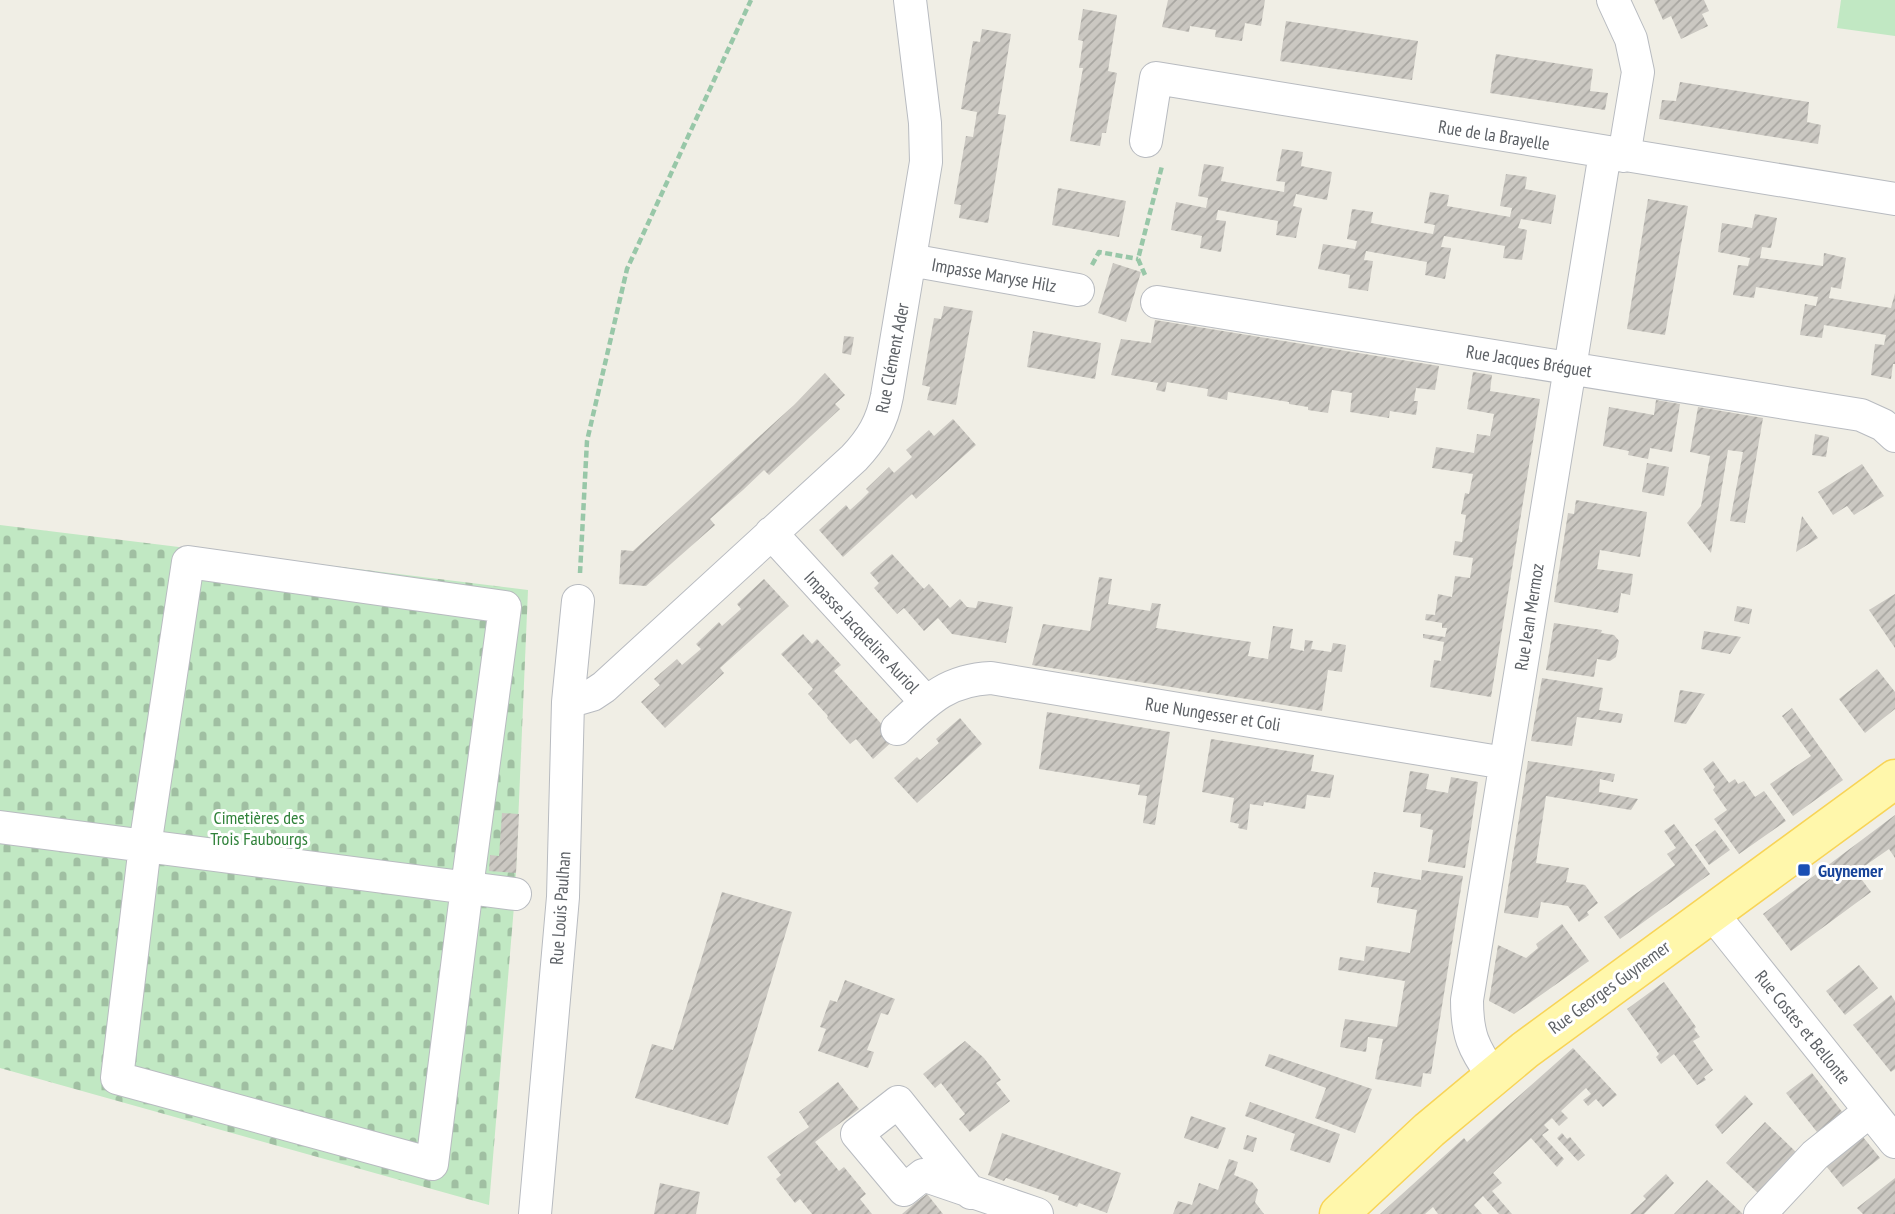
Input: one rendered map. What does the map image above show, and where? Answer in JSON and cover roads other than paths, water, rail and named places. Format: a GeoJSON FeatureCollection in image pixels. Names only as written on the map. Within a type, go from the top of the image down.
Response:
{"type":"FeatureCollection","features":[{"type":"Feature","properties":{"kind":"main road","name":"Rue Georges Guynemer"},"geometry":{"type":"LineString","coordinates":[[1339,1214],[1493,1076],[1895,779]]}},
{"type":"Feature","properties":{"kind":"street","name":"Rue Clément Ader"},"geometry":{"type":"LineString","coordinates":[[568,702],[592,695],[604,687],[867,444],[876,431],[883,414],[926,162],[910,0]]}},
{"type":"Feature","properties":{"kind":"street"},"geometry":{"type":"LineString","coordinates":[[1612,0],[1631,39],[1638,72],[1614,155]]}},
{"type":"Feature","properties":{"kind":"street","name":"Rue de la Brayelle"},"geometry":{"type":"LineString","coordinates":[[1146,141],[1156,79],[1895,199]]}},
{"type":"Feature","properties":{"kind":"street","name":"Rue Jean Mermoz"},"geometry":{"type":"LineString","coordinates":[[1493,1076],[1472,1044],[1468,1028],[1467,1000],[1569,367],[1614,155]]}},
{"type":"Feature","properties":{"kind":"street","name":"Impasse Maryse Hilz"},"geometry":{"type":"LineString","coordinates":[[909,260],[1078,290]]}},
{"type":"Feature","properties":{"kind":"street","name":"Rue Jacques Bréguet"},"geometry":{"type":"LineString","coordinates":[[1157,302],[1861,415],[1883,425],[1895,436]]}},
{"type":"Feature","properties":{"kind":"street","name":"Impasse Jacqueline Auriol"},"geometry":{"type":"LineString","coordinates":[[771,533],[926,702],[897,729]]}},
{"type":"Feature","properties":{"kind":"street"},"geometry":{"type":"LineString","coordinates":[[188,562],[505,607],[467,887],[432,1164],[117,1077],[145,846],[188,562]]}},
{"type":"Feature","properties":{"kind":"street","name":"Rue Louis Paulhan"},"geometry":{"type":"LineString","coordinates":[[535,1214],[563,897],[568,702],[578,601]]}},
{"type":"Feature","properties":{"kind":"street","name":"Rue Nungesser et Coli"},"geometry":{"type":"LineString","coordinates":[[926,702],[949,686],[992,677],[1505,763]]}},
{"type":"Feature","properties":{"kind":"street"},"geometry":{"type":"LineString","coordinates":[[0,827],[515,894]]}},
{"type":"Feature","properties":{"kind":"street","name":"Rue Costes et Bellonte"},"geometry":{"type":"LineString","coordinates":[[1712,912],[1895,1142]]}},
{"type":"Feature","properties":{"kind":"street"},"geometry":{"type":"LineString","coordinates":[[1760,1214],[1815,1155],[1870,1111]]}},
{"type":"Feature","properties":{"kind":"street"},"geometry":{"type":"LineString","coordinates":[[971,1193],[1037,1214]]}},
{"type":"Feature","properties":{"kind":"place","name":"Guynemer"},"geometry":{"type":"Point","coordinates":[1804,870]}},
{"type":"Feature","properties":{"kind":"park label","name":"Cimetières des Trois Faubourgs"},"geometry":{"type":"Point","coordinates":[259,827]}}]}
